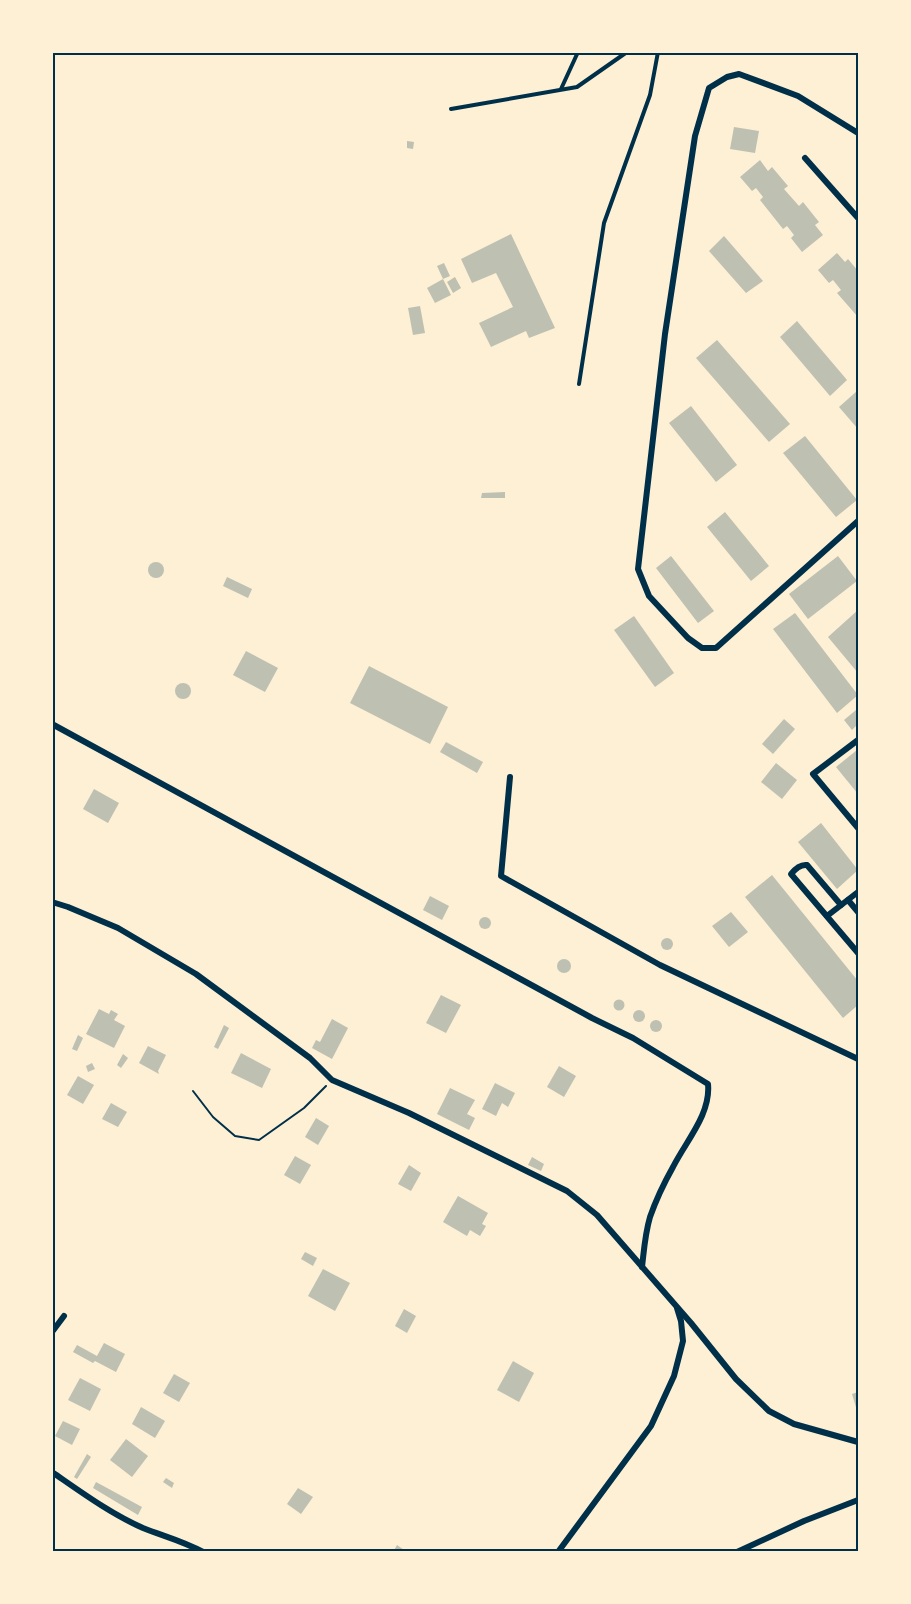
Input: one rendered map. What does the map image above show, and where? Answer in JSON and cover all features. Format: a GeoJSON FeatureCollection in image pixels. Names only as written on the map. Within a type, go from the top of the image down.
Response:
{"type":"FeatureCollection","features":[{"type":"Feature","properties":{"kind":"street"},"geometry":{"type":"LineString","coordinates":[[858,133],[798,96],[739,74],[727,77],[709,88],[695,136],[665,334],[638,569],[649,596],[688,638],[702,648],[716,648],[858,520]]}},
{"type":"Feature","properties":{"kind":"street"},"geometry":{"type":"LineString","coordinates":[[805,158],[858,218]]}},
{"type":"Feature","properties":{"kind":"street"},"geometry":{"type":"LineString","coordinates":[[52,724],[592,1018],[633,1038],[708,1084],[709,1095],[696,1127],[673,1166],[651,1217],[645,1236],[642,1267]]}},
{"type":"Feature","properties":{"kind":"street"},"geometry":{"type":"LineString","coordinates":[[858,740],[813,774],[858,828]]}},
{"type":"Feature","properties":{"kind":"street"},"geometry":{"type":"LineString","coordinates":[[510,777],[501,876],[660,965],[858,1059]]}},
{"type":"Feature","properties":{"kind":"street"},"geometry":{"type":"LineString","coordinates":[[841,905],[807,865],[804,864],[794,869],[791,874],[858,953]]}},
{"type":"Feature","properties":{"kind":"street"},"geometry":{"type":"LineString","coordinates":[[827,916],[858,892]]}},
{"type":"Feature","properties":{"kind":"street"},"geometry":{"type":"LineString","coordinates":[[848,900],[858,912]]}},
{"type":"Feature","properties":{"kind":"street"},"geometry":{"type":"LineString","coordinates":[[52,902],[68,906],[118,928],[196,974],[310,1058],[332,1080],[409,1113],[567,1191],[597,1215],[736,1379],[770,1411],[794,1424],[858,1442]]}},
{"type":"Feature","properties":{"kind":"street"},"geometry":{"type":"LineString","coordinates":[[558,1551],[651,1426],[674,1376],[683,1341],[681,1321],[675,1305]]}},
{"type":"Feature","properties":{"kind":"street"},"geometry":{"type":"LineString","coordinates":[[52,1332],[64,1316]]}},
{"type":"Feature","properties":{"kind":"street"},"geometry":{"type":"LineString","coordinates":[[52,1472],[94,1501],[142,1528],[185,1542],[203,1551]]}},
{"type":"Feature","properties":{"kind":"street"},"geometry":{"type":"LineString","coordinates":[[737,1551],[858,1500]]}},
{"type":"Feature","properties":{"kind":"lane"},"geometry":{"type":"LineString","coordinates":[[560,89],[578,52]]}},
{"type":"Feature","properties":{"kind":"lane"},"geometry":{"type":"LineString","coordinates":[[451,109],[577,87],[627,52]]}},
{"type":"Feature","properties":{"kind":"lane"},"geometry":{"type":"LineString","coordinates":[[579,384],[604,223],[650,95],[658,52]]}},
{"type":"Feature","properties":{"kind":"path"},"geometry":{"type":"LineString","coordinates":[[193,1091],[213,1117],[236,1136],[259,1140],[304,1108],[332,1080]]}},
{"type":"Feature","properties":{"kind":"building"},"geometry":{"type":"Polygon","coordinates":[[[734,127],[759,131],[755,153],[730,149],[734,127]]]}},
{"type":"Feature","properties":{"kind":"building"},"geometry":{"type":"Polygon","coordinates":[[[407,141],[414,142],[413,149],[407,148],[407,141]]]}},
{"type":"Feature","properties":{"kind":"building"},"geometry":{"type":"Polygon","coordinates":[[[760,160],[768,171],[772,167],[788,186],[784,189],[799,206],[803,202],[819,222],[815,225],[823,235],[802,252],[791,238],[794,235],[787,226],[783,229],[760,200],[763,197],[756,188],[752,191],[740,177],[760,160]]]}},
{"type":"Feature","properties":{"kind":"building"},"geometry":{"type":"Polygon","coordinates":[[[511,234],[555,328],[529,338],[526,331],[491,347],[479,323],[513,307],[496,273],[472,283],[461,259],[511,234]]]}},
{"type":"Feature","properties":{"kind":"building"},"geometry":{"type":"Polygon","coordinates":[[[724,236],[763,281],[746,293],[709,251],[724,236]]]}},
{"type":"Feature","properties":{"kind":"building"},"geometry":{"type":"Polygon","coordinates":[[[837,253],[845,262],[848,259],[858,271],[858,317],[837,293],[841,290],[833,280],[829,283],[818,270],[837,253]]]}},
{"type":"Feature","properties":{"kind":"building"},"geometry":{"type":"Polygon","coordinates":[[[444,263],[450,276],[443,279],[437,266],[444,263]]]}},
{"type":"Feature","properties":{"kind":"building"},"geometry":{"type":"Polygon","coordinates":[[[455,277],[461,288],[453,293],[447,282],[455,277]]]}},
{"type":"Feature","properties":{"kind":"building"},"geometry":{"type":"Polygon","coordinates":[[[443,279],[451,295],[435,303],[427,288],[443,279]]]}},
{"type":"Feature","properties":{"kind":"building"},"geometry":{"type":"Polygon","coordinates":[[[420,306],[425,333],[413,335],[408,308],[420,306]]]}},
{"type":"Feature","properties":{"kind":"building"},"geometry":{"type":"Polygon","coordinates":[[[797,321],[847,380],[830,396],[780,337],[797,321]]]}},
{"type":"Feature","properties":{"kind":"building"},"geometry":{"type":"Polygon","coordinates":[[[717,340],[790,424],[769,442],[696,358],[717,340]]]}},
{"type":"Feature","properties":{"kind":"building"},"geometry":{"type":"Polygon","coordinates":[[[857,391],[858,393],[858,429],[839,407],[857,391]]]}},
{"type":"Feature","properties":{"kind":"building"},"geometry":{"type":"Polygon","coordinates":[[[691,406],[737,465],[716,482],[669,423],[691,406]]]}},
{"type":"Feature","properties":{"kind":"building"},"geometry":{"type":"Polygon","coordinates":[[[805,436],[857,500],[836,517],[783,453],[805,436]]]}},
{"type":"Feature","properties":{"kind":"building"},"geometry":{"type":"Polygon","coordinates":[[[505,492],[505,498],[481,498],[482,493],[505,492]]]}},
{"type":"Feature","properties":{"kind":"building"},"geometry":{"type":"Polygon","coordinates":[[[725,512],[769,566],[751,581],[707,527],[725,512]]]}},
{"type":"Feature","properties":{"kind":"building"},"geometry":{"type":"Polygon","coordinates":[[[671,556],[714,611],[698,623],[656,568],[671,556]]]}},
{"type":"Feature","properties":{"kind":"building"},"geometry":{"type":"Polygon","coordinates":[[[838,556],[857,581],[808,619],[789,594],[838,556]]]}},
{"type":"Feature","properties":{"kind":"building"},"geometry":{"type":"Polygon","coordinates":[[[156,562],[164,570],[156,578],[148,570],[156,562]]]}},
{"type":"Feature","properties":{"kind":"building"},"geometry":{"type":"Polygon","coordinates":[[[227,577],[252,589],[248,598],[223,586],[227,577]]]}},
{"type":"Feature","properties":{"kind":"building"},"geometry":{"type":"Polygon","coordinates":[[[858,610],[858,673],[828,637],[858,610]]]}},
{"type":"Feature","properties":{"kind":"building"},"geometry":{"type":"Polygon","coordinates":[[[795,613],[858,695],[837,713],[773,629],[795,613]]]}},
{"type":"Feature","properties":{"kind":"building"},"geometry":{"type":"Polygon","coordinates":[[[634,616],[674,673],[655,687],[614,630],[634,616]]]}},
{"type":"Feature","properties":{"kind":"building"},"geometry":{"type":"Polygon","coordinates":[[[246,651],[278,668],[265,692],[233,675],[246,651]]]}},
{"type":"Feature","properties":{"kind":"building"},"geometry":{"type":"Polygon","coordinates":[[[369,666],[448,707],[430,744],[350,703],[369,666]]]}},
{"type":"Feature","properties":{"kind":"building"},"geometry":{"type":"Polygon","coordinates":[[[183,683],[191,691],[183,699],[175,691],[183,683]]]}},
{"type":"Feature","properties":{"kind":"building"},"geometry":{"type":"Polygon","coordinates":[[[856,710],[858,724],[852,730],[844,720],[856,710]]]}},
{"type":"Feature","properties":{"kind":"building"},"geometry":{"type":"Polygon","coordinates":[[[784,719],[795,729],[773,754],[762,744],[784,719]]]}},
{"type":"Feature","properties":{"kind":"building"},"geometry":{"type":"Polygon","coordinates":[[[446,742],[483,762],[477,773],[440,752],[446,742]]]}},
{"type":"Feature","properties":{"kind":"building"},"geometry":{"type":"Polygon","coordinates":[[[857,750],[858,753],[858,794],[836,767],[857,750]]]}},
{"type":"Feature","properties":{"kind":"building"},"geometry":{"type":"Polygon","coordinates":[[[776,763],[797,780],[782,799],[761,782],[776,763]]]}},
{"type":"Feature","properties":{"kind":"building"},"geometry":{"type":"Polygon","coordinates":[[[94,789],[119,803],[108,823],[83,809],[94,789]]]}},
{"type":"Feature","properties":{"kind":"building"},"geometry":{"type":"Polygon","coordinates":[[[821,823],[858,870],[837,889],[798,842],[821,823]]]}},
{"type":"Feature","properties":{"kind":"building"},"geometry":{"type":"Polygon","coordinates":[[[772,875],[858,981],[858,1005],[843,1018],[745,897],[772,875]]]}},
{"type":"Feature","properties":{"kind":"building"},"geometry":{"type":"Polygon","coordinates":[[[430,896],[449,906],[442,920],[423,910],[430,896]]]}},
{"type":"Feature","properties":{"kind":"building"},"geometry":{"type":"Polygon","coordinates":[[[731,912],[748,932],[729,947],[712,926],[731,912]]]}},
{"type":"Feature","properties":{"kind":"building"},"geometry":{"type":"Polygon","coordinates":[[[487,917],[490,918],[490,928],[483,929],[480,928],[479,921],[480,918],[487,917]]]}},
{"type":"Feature","properties":{"kind":"building"},"geometry":{"type":"Polygon","coordinates":[[[669,938],[673,944],[669,950],[665,950],[661,942],[669,938]]]}},
{"type":"Feature","properties":{"kind":"building"},"geometry":{"type":"Polygon","coordinates":[[[564,959],[569,961],[571,966],[569,971],[564,973],[559,971],[557,966],[559,961],[564,959]]]}},
{"type":"Feature","properties":{"kind":"building"},"geometry":{"type":"Polygon","coordinates":[[[441,995],[461,1005],[446,1033],[426,1023],[441,995]]]}},
{"type":"Feature","properties":{"kind":"building"},"geometry":{"type":"Polygon","coordinates":[[[619,999],[625,1005],[619,1011],[613,1005],[619,999]]]}},
{"type":"Feature","properties":{"kind":"building"},"geometry":{"type":"Polygon","coordinates":[[[99,1009],[109,1014],[111,1010],[118,1014],[114,1020],[125,1026],[114,1048],[86,1034],[99,1009]]]}},
{"type":"Feature","properties":{"kind":"building"},"geometry":{"type":"Polygon","coordinates":[[[641,1010],[645,1016],[641,1022],[637,1022],[633,1014],[641,1010]]]}},
{"type":"Feature","properties":{"kind":"building"},"geometry":{"type":"Polygon","coordinates":[[[332,1019],[348,1028],[332,1059],[312,1048],[316,1040],[320,1042],[332,1019]]]}},
{"type":"Feature","properties":{"kind":"building"},"geometry":{"type":"Polygon","coordinates":[[[658,1020],[662,1026],[658,1032],[654,1032],[650,1024],[658,1020]]]}},
{"type":"Feature","properties":{"kind":"building"},"geometry":{"type":"Polygon","coordinates":[[[224,1025],[229,1028],[218,1049],[214,1047],[224,1025]]]}},
{"type":"Feature","properties":{"kind":"building"},"geometry":{"type":"Polygon","coordinates":[[[78,1035],[83,1038],[77,1051],[72,1049],[78,1035]]]}},
{"type":"Feature","properties":{"kind":"building"},"geometry":{"type":"Polygon","coordinates":[[[148,1046],[166,1055],[158,1071],[159,1074],[139,1063],[148,1046]]]}},
{"type":"Feature","properties":{"kind":"building"},"geometry":{"type":"Polygon","coordinates":[[[241,1053],[271,1069],[262,1088],[231,1073],[241,1053]]]}},
{"type":"Feature","properties":{"kind":"building"},"geometry":{"type":"Polygon","coordinates":[[[123,1054],[128,1058],[121,1068],[117,1065],[123,1054]]]}},
{"type":"Feature","properties":{"kind":"building"},"geometry":{"type":"Polygon","coordinates":[[[92,1063],[95,1069],[88,1072],[86,1066],[92,1063]]]}},
{"type":"Feature","properties":{"kind":"building"},"geometry":{"type":"Polygon","coordinates":[[[559,1066],[576,1076],[564,1097],[547,1087],[559,1066]]]}},
{"type":"Feature","properties":{"kind":"building"},"geometry":{"type":"Polygon","coordinates":[[[78,1076],[94,1085],[83,1104],[67,1095],[78,1076]]]}},
{"type":"Feature","properties":{"kind":"building"},"geometry":{"type":"Polygon","coordinates":[[[495,1083],[515,1093],[508,1107],[502,1103],[496,1116],[482,1109],[495,1083]]]}},
{"type":"Feature","properties":{"kind":"building"},"geometry":{"type":"Polygon","coordinates":[[[450,1088],[475,1100],[467,1114],[475,1118],[469,1130],[437,1114],[450,1088]]]}},
{"type":"Feature","properties":{"kind":"building"},"geometry":{"type":"Polygon","coordinates":[[[111,1103],[127,1112],[118,1127],[102,1119],[111,1103]]]}},
{"type":"Feature","properties":{"kind":"building"},"geometry":{"type":"Polygon","coordinates":[[[316,1118],[329,1126],[318,1145],[305,1137],[316,1118]]]}},
{"type":"Feature","properties":{"kind":"building"},"geometry":{"type":"Polygon","coordinates":[[[295,1156],[311,1165],[300,1184],[284,1175],[295,1156]]]}},
{"type":"Feature","properties":{"kind":"building"},"geometry":{"type":"Polygon","coordinates":[[[532,1157],[544,1164],[541,1171],[528,1165],[532,1157]]]}},
{"type":"Feature","properties":{"kind":"building"},"geometry":{"type":"Polygon","coordinates":[[[409,1165],[421,1173],[411,1191],[398,1184],[409,1165]]]}},
{"type":"Feature","properties":{"kind":"building"},"geometry":{"type":"Polygon","coordinates":[[[458,1196],[488,1213],[482,1224],[486,1226],[480,1236],[470,1230],[467,1236],[443,1222],[458,1196]]]}},
{"type":"Feature","properties":{"kind":"building"},"geometry":{"type":"Polygon","coordinates":[[[305,1252],[317,1258],[313,1266],[301,1259],[305,1252]]]}},
{"type":"Feature","properties":{"kind":"building"},"geometry":{"type":"Polygon","coordinates":[[[323,1269],[350,1283],[335,1311],[308,1296],[323,1269]]]}},
{"type":"Feature","properties":{"kind":"building"},"geometry":{"type":"Polygon","coordinates":[[[404,1309],[416,1316],[407,1333],[395,1326],[404,1309]]]}},
{"type":"Feature","properties":{"kind":"building"},"geometry":{"type":"Polygon","coordinates":[[[104,1343],[125,1354],[116,1372],[73,1352],[77,1345],[97,1356],[104,1343]]]}},
{"type":"Feature","properties":{"kind":"building"},"geometry":{"type":"Polygon","coordinates":[[[513,1361],[534,1373],[519,1402],[497,1390],[513,1361]]]}},
{"type":"Feature","properties":{"kind":"building"},"geometry":{"type":"Polygon","coordinates":[[[174,1374],[190,1383],[179,1402],[163,1393],[174,1374]]]}},
{"type":"Feature","properties":{"kind":"building"},"geometry":{"type":"Polygon","coordinates":[[[80,1378],[101,1389],[90,1411],[68,1400],[80,1378]]]}},
{"type":"Feature","properties":{"kind":"building"},"geometry":{"type":"Polygon","coordinates":[[[858,1392],[858,1414],[852,1394],[858,1392]]]}},
{"type":"Feature","properties":{"kind":"building"},"geometry":{"type":"Polygon","coordinates":[[[141,1407],[165,1421],[155,1438],[132,1424],[141,1407]]]}},
{"type":"Feature","properties":{"kind":"building"},"geometry":{"type":"Polygon","coordinates":[[[63,1421],[80,1429],[72,1445],[55,1436],[63,1421]]]}},
{"type":"Feature","properties":{"kind":"building"},"geometry":{"type":"Polygon","coordinates":[[[126,1439],[148,1456],[132,1477],[110,1460],[126,1439]]]}},
{"type":"Feature","properties":{"kind":"building"},"geometry":{"type":"Polygon","coordinates":[[[87,1454],[91,1457],[77,1479],[74,1477],[87,1454]]]}},
{"type":"Feature","properties":{"kind":"building"},"geometry":{"type":"Polygon","coordinates":[[[166,1478],[174,1483],[172,1488],[163,1482],[166,1478]]]}},
{"type":"Feature","properties":{"kind":"building"},"geometry":{"type":"Polygon","coordinates":[[[96,1482],[142,1507],[138,1515],[93,1488],[96,1482]]]}},
{"type":"Feature","properties":{"kind":"building"},"geometry":{"type":"Polygon","coordinates":[[[298,1488],[313,1497],[301,1514],[287,1504],[298,1488]]]}},
{"type":"Feature","properties":{"kind":"building"},"geometry":{"type":"Polygon","coordinates":[[[397,1545],[407,1552],[393,1552],[397,1545]]]}}]}
